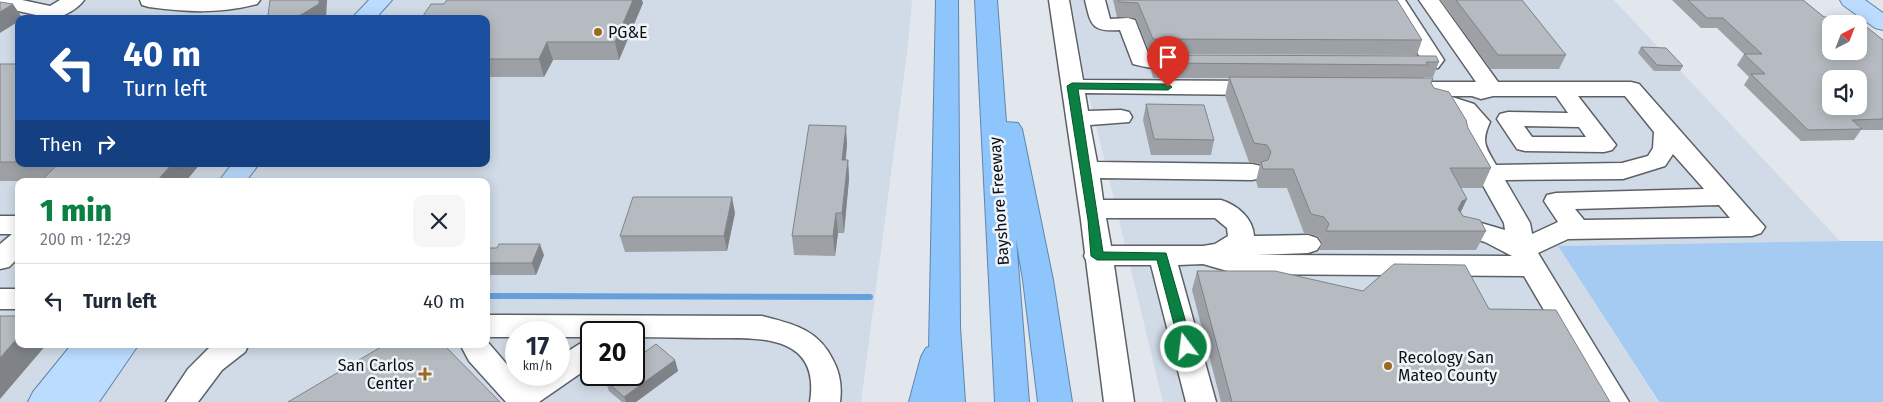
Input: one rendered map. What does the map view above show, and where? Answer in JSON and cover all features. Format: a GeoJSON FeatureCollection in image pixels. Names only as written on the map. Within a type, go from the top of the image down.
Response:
{"type":"FeatureCollection","features":[{"type":"Feature","properties":{"kind":"highway"},"geometry":{"type":"LineString","coordinates":[[947,0],[944,326],[948,402]]}},
{"type":"Feature","properties":{"kind":"highway","name":"Bayshore Freeway"},"geometry":{"type":"LineString","coordinates":[[986,0],[1012,402]]}},
{"type":"Feature","properties":{"kind":"highway"},"geometry":{"type":"LineString","coordinates":[[988,30],[1030,233],[1055,402]]}},
{"type":"Feature","properties":{"kind":"highway"},"geometry":{"type":"LineString","coordinates":[[926,402],[944,326]]}},
{"type":"Feature","properties":{"kind":"main road"},"geometry":{"type":"LineString","coordinates":[[366,15],[381,0]]}},
{"type":"Feature","properties":{"kind":"main road"},"geometry":{"type":"LineString","coordinates":[[1850,0],[1883,23]]}},
{"type":"Feature","properties":{"kind":"main road"},"geometry":{"type":"LineString","coordinates":[[1878,0],[1883,3]]}},
{"type":"Feature","properties":{"kind":"main road"},"geometry":{"type":"LineString","coordinates":[[234,178],[244,167]]}},
{"type":"Feature","properties":{"kind":"main road"},"geometry":{"type":"LineString","coordinates":[[45,402],[87,348]]}},
{"type":"Feature","properties":{"kind":"main road"},"geometry":{"type":"LineString","coordinates":[[80,402],[120,348]]}},
{"type":"Feature","properties":{"kind":"street"},"geometry":{"type":"LineString","coordinates":[[0,1],[53,13],[74,0]]}},
{"type":"Feature","properties":{"kind":"street"},"geometry":{"type":"LineString","coordinates":[[151,0],[149,1],[190,7],[236,5],[250,0]]}},
{"type":"Feature","properties":{"kind":"street"},"geometry":{"type":"LineString","coordinates":[[1382,63],[1430,63],[1433,60],[1395,0]]}},
{"type":"Feature","properties":{"kind":"street"},"geometry":{"type":"LineString","coordinates":[[1429,0],[1492,89]]}},
{"type":"Feature","properties":{"kind":"street"},"geometry":{"type":"LineString","coordinates":[[1119,402],[1097,256],[1092,209],[1060,9],[1096,8],[1101,23],[1107,25],[1128,24],[1140,60],[1148,62],[1206,62]]}},
{"type":"Feature","properties":{"kind":"street"},"geometry":{"type":"LineString","coordinates":[[1072,86],[1277,88]]}},
{"type":"Feature","properties":{"kind":"street"},"geometry":{"type":"LineString","coordinates":[[1110,86],[1136,98],[1226,100]]}},
{"type":"Feature","properties":{"kind":"street"},"geometry":{"type":"LineString","coordinates":[[1203,256],[1238,264],[1527,258],[1564,230],[1752,227],[1631,89],[1384,88]]}},
{"type":"Feature","properties":{"kind":"street"},"geometry":{"type":"LineString","coordinates":[[1492,89],[1439,101],[1456,103],[1464,107],[1474,114],[1479,122],[1472,136],[1474,146],[1517,223],[1527,258],[1614,402]]}},
{"type":"Feature","properties":{"kind":"street"},"geometry":{"type":"LineString","coordinates":[[1562,89],[1585,120]]}},
{"type":"Feature","properties":{"kind":"street"},"geometry":{"type":"LineString","coordinates":[[1077,118],[1121,117]]}},
{"type":"Feature","properties":{"kind":"street"},"geometry":{"type":"LineString","coordinates":[[1497,172],[1623,171],[1657,161],[1665,148],[1666,131]]}},
{"type":"Feature","properties":{"kind":"street"},"geometry":{"type":"LineString","coordinates":[[1086,170],[1252,172]]}},
{"type":"Feature","properties":{"kind":"street"},"geometry":{"type":"LineString","coordinates":[[1577,229],[1556,201],[1724,197]]}},
{"type":"Feature","properties":{"kind":"street"},"geometry":{"type":"LineString","coordinates":[[1092,209],[1221,209],[1235,219],[1242,233],[1241,240],[1232,246],[1221,252],[1203,256],[1097,256]]}},
{"type":"Feature","properties":{"kind":"street"},"geometry":{"type":"LineString","coordinates":[[0,224],[15,225]]}},
{"type":"Feature","properties":{"kind":"street"},"geometry":{"type":"LineString","coordinates":[[1464,227],[1497,235],[1527,258]]}},
{"type":"Feature","properties":{"kind":"street"},"geometry":{"type":"LineString","coordinates":[[0,260],[15,244]]}},
{"type":"Feature","properties":{"kind":"street"},"geometry":{"type":"LineString","coordinates":[[1232,246],[1308,244]]}},
{"type":"Feature","properties":{"kind":"street"},"geometry":{"type":"LineString","coordinates":[[1162,256],[1201,402]]}},
{"type":"Feature","properties":{"kind":"street"},"geometry":{"type":"LineString","coordinates":[[0,299],[15,299]]}},
{"type":"Feature","properties":{"kind":"street"},"geometry":{"type":"LineString","coordinates":[[490,326],[580,329]]}},
{"type":"Feature","properties":{"kind":"street"},"geometry":{"type":"LineString","coordinates":[[645,330],[762,328],[784,332],[809,346],[824,370],[825,402]]}},
{"type":"Feature","properties":{"kind":"street"},"geometry":{"type":"LineString","coordinates":[[181,402],[205,368],[228,348]]}},
{"type":"Feature","properties":{"kind":"street"},"geometry":{"type":"LineString","coordinates":[[476,348],[505,381]]}},
{"type":"Feature","properties":{"kind":"street"},"geometry":{"type":"LineString","coordinates":[[510,386],[521,398],[539,386]]}},
{"type":"Feature","properties":{"kind":"shaded area"},"geometry":{"type":"Polygon","coordinates":[[[0,0],[912,0],[908,45],[861,402],[0,402],[0,0]]]}},
{"type":"Feature","properties":{"kind":"shaded area"},"geometry":{"type":"Polygon","coordinates":[[[1071,0],[1614,0],[1840,241],[1558,246],[1658,402],[1163,402],[1085,80],[1071,0]]]}},
{"type":"Feature","properties":{"kind":"shaded area"},"geometry":{"type":"Polygon","coordinates":[[[1883,241],[1883,402],[1659,402],[1558,246],[1883,241]]]}},
{"type":"Feature","properties":{"kind":"building"},"geometry":{"type":"Polygon","coordinates":[[[270,0],[319,0],[319,4],[301,15],[268,15],[270,0]]]}},
{"type":"Feature","properties":{"kind":"building","name":"PG&E"},"geometry":{"type":"Polygon","coordinates":[[[447,0],[633,0],[615,42],[547,42],[539,59],[490,59],[490,15],[424,15],[431,4],[444,4],[447,0]]]}},
{"type":"Feature","properties":{"kind":"building"},"geometry":{"type":"Polygon","coordinates":[[[1118,0],[1397,0],[1422,40],[1153,39],[1138,3],[1119,2],[1118,0]]]}},
{"type":"Feature","properties":{"kind":"building"},"geometry":{"type":"Polygon","coordinates":[[[1456,0],[1522,0],[1566,55],[1498,55],[1456,0]]]}},
{"type":"Feature","properties":{"kind":"building"},"geometry":{"type":"Polygon","coordinates":[[[1688,0],[1803,0],[1822,15],[1822,60],[1868,60],[1868,28],[1883,40],[1883,119],[1852,120],[1862,129],[1808,130],[1751,74],[1765,74],[1744,54],[1762,54],[1723,18],[1707,18],[1688,0]]]}},
{"type":"Feature","properties":{"kind":"building"},"geometry":{"type":"Polygon","coordinates":[[[0,2],[13,4],[0,12],[0,2]]]}},
{"type":"Feature","properties":{"kind":"building"},"geometry":{"type":"Polygon","coordinates":[[[1641,47],[1666,48],[1683,66],[1657,65],[1641,47]]]}},
{"type":"Feature","properties":{"kind":"building"},"geometry":{"type":"Polygon","coordinates":[[[1154,55],[1436,56],[1439,62],[1426,62],[1428,65],[1156,63],[1154,55]]]}},
{"type":"Feature","properties":{"kind":"building"},"geometry":{"type":"Polygon","coordinates":[[[0,64],[15,64],[15,162],[0,162],[0,64]]]}},
{"type":"Feature","properties":{"kind":"building"},"geometry":{"type":"Polygon","coordinates":[[[1229,77],[1433,78],[1431,83],[1434,88],[1449,92],[1491,168],[1450,168],[1467,199],[1462,201],[1458,209],[1463,216],[1480,220],[1486,231],[1326,231],[1329,224],[1324,217],[1311,214],[1293,169],[1263,169],[1261,162],[1268,160],[1271,152],[1267,145],[1254,143],[1229,77]]]}},
{"type":"Feature","properties":{"kind":"building"},"geometry":{"type":"Polygon","coordinates":[[[1146,104],[1204,105],[1214,140],[1154,139],[1146,104]]]}},
{"type":"Feature","properties":{"kind":"building"},"geometry":{"type":"Polygon","coordinates":[[[809,125],[846,126],[842,160],[848,160],[842,213],[836,213],[833,236],[792,236],[809,125]]]}},
{"type":"Feature","properties":{"kind":"building"},"geometry":{"type":"Polygon","coordinates":[[[55,167],[169,167],[160,178],[44,178],[55,167]]]}},
{"type":"Feature","properties":{"kind":"building"},"geometry":{"type":"Polygon","coordinates":[[[633,197],[732,197],[724,236],[620,236],[633,197]]]}},
{"type":"Feature","properties":{"kind":"building"},"geometry":{"type":"Polygon","coordinates":[[[499,244],[540,244],[532,263],[490,263],[490,248],[497,248],[499,244]]]}},
{"type":"Feature","properties":{"kind":"building","name":"Recology San Mateo County"},"geometry":{"type":"Polygon","coordinates":[[[1394,264],[1465,265],[1489,309],[1556,310],[1610,402],[1232,402],[1197,271],[1275,271],[1363,291],[1394,264]]]}},
{"type":"Feature","properties":{"kind":"building"},"geometry":{"type":"Polygon","coordinates":[[[0,316],[15,316],[15,341],[0,358],[0,316]]]}},
{"type":"Feature","properties":{"kind":"building"},"geometry":{"type":"Polygon","coordinates":[[[656,344],[675,360],[645,382],[645,352],[656,344]]]}},
{"type":"Feature","properties":{"kind":"building"},"geometry":{"type":"Polygon","coordinates":[[[379,348],[447,348],[500,402],[288,402],[379,348]]]}},
{"type":"Feature","properties":{"kind":"building"},"geometry":{"type":"Polygon","coordinates":[[[612,386],[639,386],[624,397],[612,386]]]}},
{"type":"Feature","properties":{"kind":"waterway"},"geometry":{"type":"LineString","coordinates":[[490,296],[870,297]]}},
{"type":"Feature","properties":{"kind":"place","name":"PG&E"},"geometry":{"type":"Point","coordinates":[598,32]}},
{"type":"Feature","properties":{"kind":"place","name":"Recology San Mateo County"},"geometry":{"type":"Point","coordinates":[1388,366]}},
{"type":"Feature","properties":{"kind":"place","name":"San Carlos Center"},"geometry":{"type":"Point","coordinates":[425,374]}},
{"type":"Feature","properties":{"kind":"route"},"geometry":{"type":"LineString","coordinates":[[1168,87],[1072,86],[1094,220],[1097,256],[1162,256],[1186,347]]}}]}
